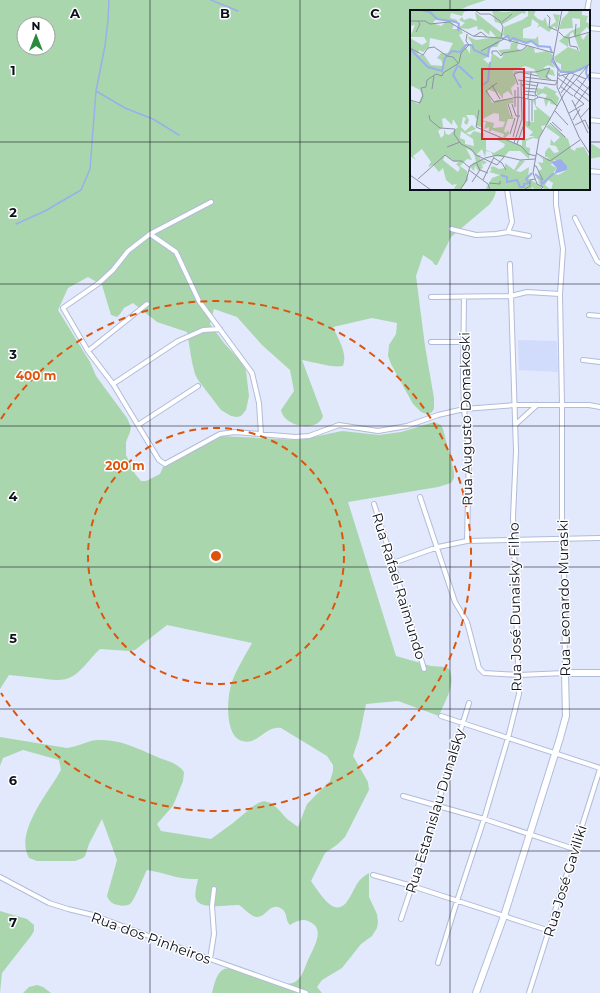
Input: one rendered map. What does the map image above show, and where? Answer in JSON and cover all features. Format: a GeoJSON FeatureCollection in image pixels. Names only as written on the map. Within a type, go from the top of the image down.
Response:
{"type":"FeatureCollection","features":[{"type":"Feature","properties":{"kind":"street"},"geometry":{"type":"LineString","coordinates":[[588,10],[589,0]]}},
{"type":"Feature","properties":{"kind":"street"},"geometry":{"type":"LineString","coordinates":[[590,28],[600,29]]}},
{"type":"Feature","properties":{"kind":"street"},"geometry":{"type":"LineString","coordinates":[[590,75],[600,76]]}},
{"type":"Feature","properties":{"kind":"street"},"geometry":{"type":"LineString","coordinates":[[590,120],[600,121]]}},
{"type":"Feature","properties":{"kind":"street"},"geometry":{"type":"LineString","coordinates":[[590,171],[600,172]]}},
{"type":"Feature","properties":{"kind":"street"},"geometry":{"type":"LineString","coordinates":[[507,190],[512,222],[508,232]]}},
{"type":"Feature","properties":{"kind":"street","name":"Rua Leonardo Muraski"},"geometry":{"type":"LineString","coordinates":[[476,993],[504,916],[566,716],[564,567],[562,539],[560,294],[563,249],[556,205],[556,190]]}},
{"type":"Feature","properties":{"kind":"street"},"geometry":{"type":"LineString","coordinates":[[211,202],[150,234],[128,251],[114,270],[99,283],[64,308],[88,351],[113,384],[159,460],[165,464],[220,434],[236,432],[295,437],[309,436],[339,425],[378,431],[408,426],[438,415],[464,409],[515,405],[589,405],[600,407]]}},
{"type":"Feature","properties":{"kind":"street"},"geometry":{"type":"LineString","coordinates":[[575,218],[600,263]]}},
{"type":"Feature","properties":{"kind":"street"},"geometry":{"type":"LineString","coordinates":[[451,229],[476,235],[508,232],[529,236]]}},
{"type":"Feature","properties":{"kind":"street"},"geometry":{"type":"LineString","coordinates":[[150,234],[176,252],[199,300],[252,373],[259,403],[261,434]]}},
{"type":"Feature","properties":{"kind":"street","name":"Rua José Dunaisky Filho"},"geometry":{"type":"LineString","coordinates":[[438,963],[484,820],[519,694],[513,517],[516,424],[510,264]]}},
{"type":"Feature","properties":{"kind":"street"},"geometry":{"type":"LineString","coordinates":[[431,297],[511,296],[527,292],[560,294]]}},
{"type":"Feature","properties":{"kind":"street","name":"Rua Augusto Domakoski"},"geometry":{"type":"LineString","coordinates":[[464,297],[464,409],[469,453],[467,541]]}},
{"type":"Feature","properties":{"kind":"street"},"geometry":{"type":"LineString","coordinates":[[88,351],[147,304]]}},
{"type":"Feature","properties":{"kind":"street"},"geometry":{"type":"LineString","coordinates":[[589,315],[600,316]]}},
{"type":"Feature","properties":{"kind":"street"},"geometry":{"type":"LineString","coordinates":[[113,384],[178,341],[203,330],[220,329]]}},
{"type":"Feature","properties":{"kind":"street"},"geometry":{"type":"LineString","coordinates":[[431,342],[464,342]]}},
{"type":"Feature","properties":{"kind":"street"},"geometry":{"type":"LineString","coordinates":[[583,360],[600,362]]}},
{"type":"Feature","properties":{"kind":"street"},"geometry":{"type":"LineString","coordinates":[[138,425],[198,386]]}},
{"type":"Feature","properties":{"kind":"street"},"geometry":{"type":"LineString","coordinates":[[516,424],[537,405]]}},
{"type":"Feature","properties":{"kind":"street"},"geometry":{"type":"LineString","coordinates":[[420,497],[438,547],[455,602],[467,622],[476,659],[479,668],[484,673],[600,673]]}},
{"type":"Feature","properties":{"kind":"street","name":"Rua Rafael Raimundo"},"geometry":{"type":"LineString","coordinates":[[374,504],[424,669]]}},
{"type":"Feature","properties":{"kind":"street"},"geometry":{"type":"LineString","coordinates":[[393,563],[438,547],[467,541],[600,538]]}},
{"type":"Feature","properties":{"kind":"street","name":"Rua Estanislau Dunalsky"},"geometry":{"type":"LineString","coordinates":[[400,919],[438,805],[468,703]]}},
{"type":"Feature","properties":{"kind":"street"},"geometry":{"type":"LineString","coordinates":[[442,716],[600,768]]}},
{"type":"Feature","properties":{"kind":"street","name":"Rua José Gaviliki"},"geometry":{"type":"LineString","coordinates":[[529,993],[550,931],[600,768]]}},
{"type":"Feature","properties":{"kind":"street"},"geometry":{"type":"LineString","coordinates":[[403,796],[438,805],[574,849]]}},
{"type":"Feature","properties":{"kind":"street"},"geometry":{"type":"LineString","coordinates":[[374,875],[550,931]]}},
{"type":"Feature","properties":{"kind":"street","name":"Rua dos Pinheiros"},"geometry":{"type":"LineString","coordinates":[[0,877],[49,903],[68,910],[94,915],[210,959],[306,993]]}},
{"type":"Feature","properties":{"kind":"street"},"geometry":{"type":"LineString","coordinates":[[210,959],[214,934],[212,906],[214,888]]}},
{"type":"Feature","properties":{"kind":"shaded area"},"geometry":{"type":"Polygon","coordinates":[[[518,340],[557,341],[558,372],[519,370],[518,340]]]}},
{"type":"Feature","properties":{"kind":"green space"},"geometry":{"type":"Polygon","coordinates":[[[0,0],[486,0],[460,10],[410,10],[410,190],[496,190],[490,204],[451,237],[437,265],[423,255],[416,276],[425,346],[434,398],[434,409],[431,413],[427,414],[421,412],[413,404],[391,364],[388,356],[389,345],[396,334],[397,323],[372,318],[333,327],[343,351],[343,366],[329,366],[302,360],[323,416],[315,425],[301,426],[294,424],[283,416],[281,410],[294,391],[290,370],[262,345],[237,317],[214,309],[210,324],[224,343],[244,365],[246,371],[249,396],[246,410],[241,416],[237,417],[231,416],[221,410],[198,380],[192,362],[187,332],[157,322],[133,303],[124,308],[117,317],[111,315],[102,285],[88,277],[68,288],[58,310],[90,362],[96,376],[127,418],[131,427],[126,442],[126,455],[135,474],[141,481],[146,481],[160,474],[163,467],[220,436],[299,440],[342,431],[379,435],[401,432],[434,422],[441,425],[443,429],[454,472],[454,478],[451,483],[438,487],[348,502],[396,656],[431,666],[445,667],[449,669],[452,681],[449,693],[439,716],[398,701],[366,704],[359,738],[353,756],[368,782],[369,790],[345,837],[325,853],[311,881],[327,902],[338,907],[346,903],[358,882],[369,873],[369,897],[377,914],[378,922],[377,928],[372,936],[361,944],[342,968],[322,980],[317,987],[322,993],[212,993],[219,973],[222,970],[230,968],[284,983],[295,982],[301,975],[317,940],[318,934],[315,925],[302,920],[290,925],[284,911],[278,907],[271,908],[263,915],[255,917],[239,905],[203,905],[198,902],[195,897],[198,879],[178,877],[147,870],[132,902],[123,906],[114,904],[107,896],[117,860],[102,819],[83,858],[75,861],[37,861],[29,858],[26,848],[26,836],[29,825],[35,812],[61,770],[59,760],[23,750],[3,758],[0,766],[0,737],[67,748],[95,740],[114,741],[135,747],[175,764],[184,772],[183,781],[172,807],[157,824],[161,831],[211,839],[252,807],[264,801],[271,803],[287,819],[298,827],[307,804],[330,781],[333,765],[327,756],[281,728],[270,729],[253,741],[248,742],[236,738],[232,732],[228,714],[230,688],[236,672],[252,643],[167,625],[135,650],[100,649],[73,676],[55,680],[9,675],[0,689],[0,0]]]}},
{"type":"Feature","properties":{"kind":"green space"},"geometry":{"type":"Polygon","coordinates":[[[590,143],[600,149],[600,157],[590,159],[590,143]]]}},
{"type":"Feature","properties":{"kind":"green space"},"geometry":{"type":"Polygon","coordinates":[[[0,911],[27,919],[34,925],[34,931],[2,973],[0,993],[0,911]]]}},
{"type":"Feature","properties":{"kind":"green space"},"geometry":{"type":"Polygon","coordinates":[[[37,985],[43,987],[51,993],[23,993],[29,987],[37,985]]]}},
{"type":"Feature","properties":{"kind":"waterway"},"geometry":{"type":"LineString","coordinates":[[16,224],[45,211],[81,190],[90,169],[96,91],[105,46],[109,0]]}},
{"type":"Feature","properties":{"kind":"waterway"},"geometry":{"type":"LineString","coordinates":[[211,0],[238,11]]}},
{"type":"Feature","properties":{"kind":"waterway"},"geometry":{"type":"LineString","coordinates":[[96,91],[125,108],[153,119],[179,135]]}}]}
